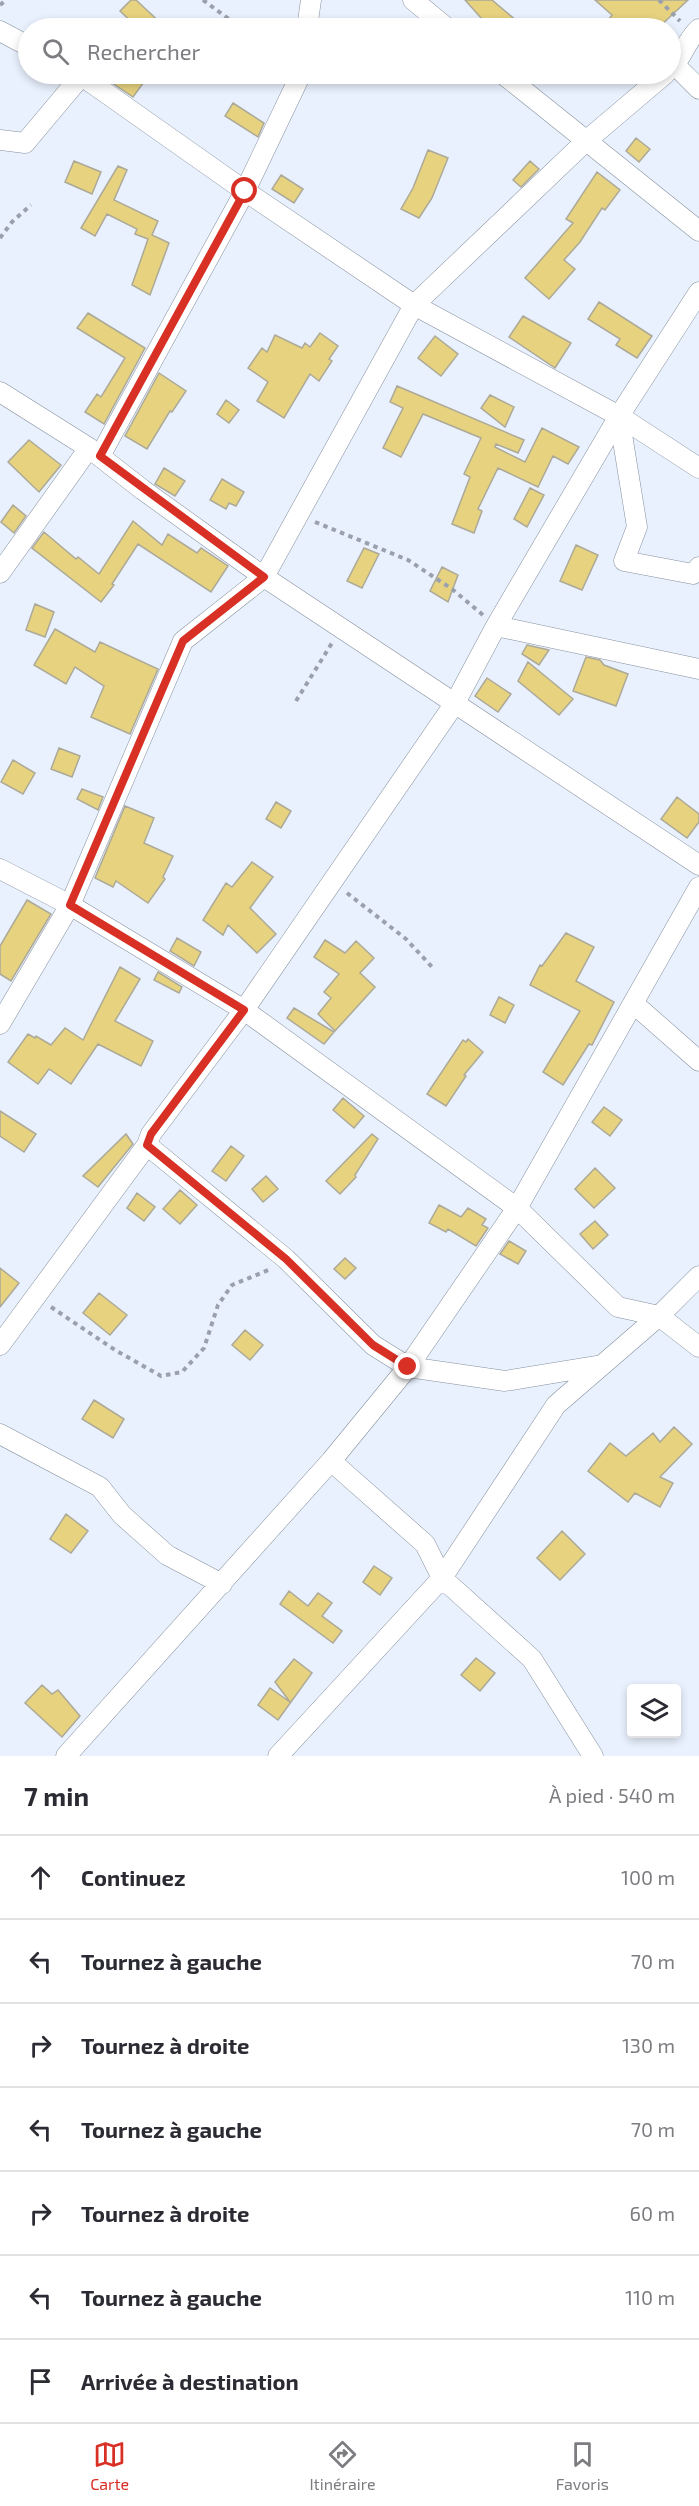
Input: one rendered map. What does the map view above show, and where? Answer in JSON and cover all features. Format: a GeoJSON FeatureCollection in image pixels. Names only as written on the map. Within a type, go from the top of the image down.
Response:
{"type":"FeatureCollection","features":[{"type":"Feature","properties":{"kind":"street"},"geometry":{"type":"LineString","coordinates":[[309,18],[311,0]]}},
{"type":"Feature","properties":{"kind":"street"},"geometry":{"type":"LineString","coordinates":[[413,0],[435,18]]}},
{"type":"Feature","properties":{"kind":"street"},"geometry":{"type":"LineString","coordinates":[[0,31],[18,41]]}},
{"type":"Feature","properties":{"kind":"street"},"geometry":{"type":"LineString","coordinates":[[681,53],[696,32]]}},
{"type":"Feature","properties":{"kind":"street"},"geometry":{"type":"LineString","coordinates":[[681,77],[699,89]]}},
{"type":"Feature","properties":{"kind":"street"},"geometry":{"type":"LineString","coordinates":[[0,140],[25,143],[72,84]]}},
{"type":"Feature","properties":{"kind":"street"},"geometry":{"type":"LineString","coordinates":[[94,84],[245,191],[414,304],[619,416],[699,468]]}},
{"type":"Feature","properties":{"kind":"street"},"geometry":{"type":"LineString","coordinates":[[0,573],[94,452],[245,191],[297,84]]}},
{"type":"Feature","properties":{"kind":"street"},"geometry":{"type":"LineString","coordinates":[[515,84],[699,231]]}},
{"type":"Feature","properties":{"kind":"street"},"geometry":{"type":"LineString","coordinates":[[0,1024],[70,905],[183,641],[264,577],[414,304],[586,141],[652,84]]}},
{"type":"Feature","properties":{"kind":"street"},"geometry":{"type":"LineString","coordinates":[[0,1345],[147,1145],[151,1134],[244,1010],[455,703],[496,626],[619,416],[699,292]]}},
{"type":"Feature","properties":{"kind":"street"},"geometry":{"type":"LineString","coordinates":[[0,392],[94,452],[264,577],[699,865]]}},
{"type":"Feature","properties":{"kind":"street"},"geometry":{"type":"LineString","coordinates":[[619,416],[637,527],[624,561],[697,574]]}},
{"type":"Feature","properties":{"kind":"street"},"geometry":{"type":"LineString","coordinates":[[496,626],[699,669]]}},
{"type":"Feature","properties":{"kind":"street"},"geometry":{"type":"LineString","coordinates":[[0,869],[70,905],[244,1010],[517,1208],[618,1307],[659,1316],[699,1347]]}},
{"type":"Feature","properties":{"kind":"street"},"geometry":{"type":"LineString","coordinates":[[66,1756],[332,1461],[408,1367],[517,1208],[699,888]]}},
{"type":"Feature","properties":{"kind":"street"},"geometry":{"type":"LineString","coordinates":[[633,1003],[699,1061]]}},
{"type":"Feature","properties":{"kind":"street"},"geometry":{"type":"LineString","coordinates":[[147,1145],[286,1259],[373,1345],[408,1367],[505,1381],[603,1365]]}},
{"type":"Feature","properties":{"kind":"street"},"geometry":{"type":"LineString","coordinates":[[278,1756],[442,1578],[556,1405],[659,1316],[699,1276]]}},
{"type":"Feature","properties":{"kind":"street"},"geometry":{"type":"LineString","coordinates":[[0,1434],[100,1487],[122,1515],[167,1555],[222,1584]]}},
{"type":"Feature","properties":{"kind":"street"},"geometry":{"type":"LineString","coordinates":[[332,1461],[425,1544],[442,1578],[532,1659],[593,1756]]}},
{"type":"Feature","properties":{"kind":"path"},"geometry":{"type":"LineString","coordinates":[[0,5],[6,0]]}},
{"type":"Feature","properties":{"kind":"path"},"geometry":{"type":"LineString","coordinates":[[203,0],[227,18]]}},
{"type":"Feature","properties":{"kind":"path"},"geometry":{"type":"LineString","coordinates":[[659,0],[680,18]]}},
{"type":"Feature","properties":{"kind":"path"},"geometry":{"type":"LineString","coordinates":[[681,19],[696,32]]}},
{"type":"Feature","properties":{"kind":"path"},"geometry":{"type":"LineString","coordinates":[[0,238],[12,222],[31,205]]}},
{"type":"Feature","properties":{"kind":"path"},"geometry":{"type":"LineString","coordinates":[[298,514],[408,560],[452,589],[496,626]]}},
{"type":"Feature","properties":{"kind":"path"},"geometry":{"type":"LineString","coordinates":[[296,701],[341,628]]}},
{"type":"Feature","properties":{"kind":"path"},"geometry":{"type":"LineString","coordinates":[[332,882],[406,939],[433,968]]}},
{"type":"Feature","properties":{"kind":"path"},"geometry":{"type":"LineString","coordinates":[[36,1296],[115,1350],[161,1376],[182,1372],[204,1348],[218,1305],[232,1284],[268,1271],[286,1259]]}},
{"type":"Feature","properties":{"kind":"building"},"geometry":{"type":"Polygon","coordinates":[[[131,0],[136,0],[155,18],[127,18],[120,11],[131,0]]]}},
{"type":"Feature","properties":{"kind":"building"},"geometry":{"type":"Polygon","coordinates":[[[465,0],[492,0],[513,18],[481,18],[465,0]]]}},
{"type":"Feature","properties":{"kind":"building"},"geometry":{"type":"Polygon","coordinates":[[[595,0],[688,0],[669,18],[610,18],[612,15],[595,0]]]}},
{"type":"Feature","properties":{"kind":"building"},"geometry":{"type":"Polygon","coordinates":[[[114,84],[143,84],[133,97],[114,84]]]}},
{"type":"Feature","properties":{"kind":"building"},"geometry":{"type":"Polygon","coordinates":[[[233,103],[264,123],[258,137],[225,116],[233,103]]]}},
{"type":"Feature","properties":{"kind":"building"},"geometry":{"type":"Polygon","coordinates":[[[636,138],[650,149],[639,162],[626,151],[636,138]]]}},
{"type":"Feature","properties":{"kind":"building"},"geometry":{"type":"Polygon","coordinates":[[[428,150],[448,158],[432,198],[419,218],[401,209],[413,188],[428,150]]]}},
{"type":"Feature","properties":{"kind":"building"},"geometry":{"type":"Polygon","coordinates":[[[74,161],[101,172],[92,194],[65,182],[74,161]]]}},
{"type":"Feature","properties":{"kind":"building"},"geometry":{"type":"Polygon","coordinates":[[[530,161],[539,169],[521,187],[513,180],[530,161]]]}},
{"type":"Feature","properties":{"kind":"building"},"geometry":{"type":"Polygon","coordinates":[[[118,166],[127,170],[114,200],[158,221],[152,235],[169,243],[150,295],[132,285],[148,239],[135,234],[137,229],[107,214],[95,236],[81,228],[118,166]]]}},
{"type":"Feature","properties":{"kind":"building"},"geometry":{"type":"Polygon","coordinates":[[[597,172],[620,190],[605,210],[602,208],[580,242],[564,260],[575,269],[549,299],[525,278],[573,223],[566,219],[597,172]]]}},
{"type":"Feature","properties":{"kind":"building"},"geometry":{"type":"Polygon","coordinates":[[[281,175],[303,189],[294,203],[272,189],[281,175]]]}},
{"type":"Feature","properties":{"kind":"building"},"geometry":{"type":"Polygon","coordinates":[[[599,302],[652,336],[637,358],[616,345],[620,339],[588,319],[599,302]]]}},
{"type":"Feature","properties":{"kind":"building"},"geometry":{"type":"Polygon","coordinates":[[[88,313],[145,348],[104,424],[85,412],[97,394],[101,397],[125,358],[77,328],[88,313]]]}},
{"type":"Feature","properties":{"kind":"building"},"geometry":{"type":"Polygon","coordinates":[[[523,316],[571,343],[555,368],[509,337],[523,316]]]}},
{"type":"Feature","properties":{"kind":"building"},"geometry":{"type":"Polygon","coordinates":[[[320,333],[338,346],[329,359],[332,361],[319,381],[310,374],[284,418],[257,401],[268,382],[248,368],[262,348],[267,352],[275,335],[302,348],[305,343],[310,347],[320,333]]]}},
{"type":"Feature","properties":{"kind":"building"},"geometry":{"type":"Polygon","coordinates":[[[435,336],[458,354],[441,376],[418,358],[435,336]]]}},
{"type":"Feature","properties":{"kind":"building"},"geometry":{"type":"Polygon","coordinates":[[[159,373],[186,391],[172,412],[170,411],[147,449],[125,436],[159,373]]]}},
{"type":"Feature","properties":{"kind":"building"},"geometry":{"type":"Polygon","coordinates":[[[397,386],[524,440],[518,453],[496,444],[495,447],[525,462],[542,428],[579,447],[568,464],[553,456],[538,487],[498,468],[478,509],[482,511],[474,533],[452,524],[470,477],[464,474],[481,438],[423,414],[401,457],[383,448],[403,408],[390,402],[397,386]]]}},
{"type":"Feature","properties":{"kind":"building"},"geometry":{"type":"Polygon","coordinates":[[[490,395],[514,407],[505,427],[481,408],[490,395]]]}},
{"type":"Feature","properties":{"kind":"building"},"geometry":{"type":"Polygon","coordinates":[[[226,400],[239,410],[229,423],[217,414],[226,400]]]}},
{"type":"Feature","properties":{"kind":"building"},"geometry":{"type":"Polygon","coordinates":[[[29,440],[61,465],[39,492],[8,462],[29,440]]]}},
{"type":"Feature","properties":{"kind":"building"},"geometry":{"type":"Polygon","coordinates":[[[164,468],[185,481],[175,496],[155,484],[164,468]]]}},
{"type":"Feature","properties":{"kind":"building"},"geometry":{"type":"Polygon","coordinates":[[[222,479],[244,492],[236,506],[229,503],[226,509],[210,500],[222,479]]]}},
{"type":"Feature","properties":{"kind":"building"},"geometry":{"type":"Polygon","coordinates":[[[530,488],[544,495],[527,527],[514,519],[530,488]]]}},
{"type":"Feature","properties":{"kind":"building"},"geometry":{"type":"Polygon","coordinates":[[[13,505],[26,516],[14,533],[1,522],[13,505]]]}},
{"type":"Feature","properties":{"kind":"building"},"geometry":{"type":"Polygon","coordinates":[[[133,521],[162,545],[168,534],[197,553],[201,548],[228,566],[211,592],[138,544],[112,584],[114,585],[101,602],[32,548],[44,532],[76,559],[78,557],[99,574],[133,521]]]}},
{"type":"Feature","properties":{"kind":"building"},"geometry":{"type":"Polygon","coordinates":[[[576,545],[598,555],[582,590],[560,581],[576,545]]]}},
{"type":"Feature","properties":{"kind":"building"},"geometry":{"type":"Polygon","coordinates":[[[364,548],[379,554],[362,588],[347,581],[364,548]]]}},
{"type":"Feature","properties":{"kind":"building"},"geometry":{"type":"Polygon","coordinates":[[[442,567],[458,575],[448,602],[430,591],[442,567]]]}},
{"type":"Feature","properties":{"kind":"building"},"geometry":{"type":"Polygon","coordinates":[[[35,604],[54,612],[45,637],[26,630],[35,604]]]}},
{"type":"Feature","properties":{"kind":"building"},"geometry":{"type":"Polygon","coordinates":[[[55,629],[95,652],[100,642],[158,669],[130,734],[91,717],[104,686],[75,667],[66,684],[34,665],[55,629]]]}},
{"type":"Feature","properties":{"kind":"building"},"geometry":{"type":"Polygon","coordinates":[[[527,645],[549,650],[539,665],[522,654],[527,645]]]}},
{"type":"Feature","properties":{"kind":"building"},"geometry":{"type":"Polygon","coordinates":[[[586,657],[600,660],[604,665],[628,674],[616,706],[573,691],[586,657]]]}},
{"type":"Feature","properties":{"kind":"building"},"geometry":{"type":"Polygon","coordinates":[[[528,662],[573,699],[559,715],[518,681],[528,662]]]}},
{"type":"Feature","properties":{"kind":"building"},"geometry":{"type":"Polygon","coordinates":[[[487,678],[511,694],[498,712],[475,696],[487,678]]]}},
{"type":"Feature","properties":{"kind":"building"},"geometry":{"type":"Polygon","coordinates":[[[59,748],[80,756],[72,777],[51,769],[59,748]]]}},
{"type":"Feature","properties":{"kind":"building"},"geometry":{"type":"Polygon","coordinates":[[[13,760],[35,773],[23,794],[1,782],[13,760]]]}},
{"type":"Feature","properties":{"kind":"building"},"geometry":{"type":"Polygon","coordinates":[[[82,789],[103,797],[98,810],[77,799],[82,789]]]}},
{"type":"Feature","properties":{"kind":"building"},"geometry":{"type":"Polygon","coordinates":[[[677,797],[699,814],[699,822],[687,838],[661,819],[677,797]]]}},
{"type":"Feature","properties":{"kind":"building"},"geometry":{"type":"Polygon","coordinates":[[[276,802],[291,811],[281,828],[266,819],[276,802]]]}},
{"type":"Feature","properties":{"kind":"building"},"geometry":{"type":"Polygon","coordinates":[[[125,806],[154,818],[144,843],[173,856],[163,877],[165,879],[148,903],[116,881],[113,887],[95,878],[125,806]]]}},
{"type":"Feature","properties":{"kind":"building"},"geometry":{"type":"Polygon","coordinates":[[[252,862],[273,877],[250,908],[276,934],[257,953],[228,925],[223,935],[203,920],[226,883],[232,887],[252,862]]]}},
{"type":"Feature","properties":{"kind":"building"},"geometry":{"type":"Polygon","coordinates":[[[27,900],[51,914],[11,981],[0,974],[0,946],[27,900]]]}},
{"type":"Feature","properties":{"kind":"building"},"geometry":{"type":"Polygon","coordinates":[[[566,933],[594,947],[576,981],[614,1002],[592,1045],[589,1044],[563,1085],[543,1072],[580,1011],[530,985],[540,965],[542,966],[566,933]]]}},
{"type":"Feature","properties":{"kind":"building"},"geometry":{"type":"Polygon","coordinates":[[[177,938],[201,952],[194,966],[170,951],[177,938]]]}},
{"type":"Feature","properties":{"kind":"building"},"geometry":{"type":"Polygon","coordinates":[[[325,940],[345,953],[356,941],[374,958],[360,973],[375,987],[335,1031],[318,1014],[331,998],[324,992],[339,974],[314,957],[325,940]]]}},
{"type":"Feature","properties":{"kind":"building"},"geometry":{"type":"Polygon","coordinates":[[[120,967],[140,979],[115,1021],[153,1041],[141,1066],[98,1044],[71,1084],[49,1069],[38,1084],[8,1062],[28,1034],[51,1045],[65,1028],[83,1040],[120,967]]]}},
{"type":"Feature","properties":{"kind":"building"},"geometry":{"type":"Polygon","coordinates":[[[158,972],[182,987],[179,993],[154,980],[158,972]]]}},
{"type":"Feature","properties":{"kind":"building"},"geometry":{"type":"Polygon","coordinates":[[[499,997],[514,1005],[505,1023],[490,1015],[499,997]]]}},
{"type":"Feature","properties":{"kind":"building"},"geometry":{"type":"Polygon","coordinates":[[[294,1008],[334,1032],[324,1044],[287,1018],[294,1008]]]}},
{"type":"Feature","properties":{"kind":"building"},"geometry":{"type":"Polygon","coordinates":[[[468,1039],[483,1052],[464,1075],[466,1076],[446,1106],[427,1094],[463,1040],[466,1042],[468,1039]]]}},
{"type":"Feature","properties":{"kind":"building"},"geometry":{"type":"Polygon","coordinates":[[[343,1098],[364,1116],[354,1128],[333,1110],[343,1098]]]}},
{"type":"Feature","properties":{"kind":"building"},"geometry":{"type":"Polygon","coordinates":[[[604,1107],[622,1120],[610,1136],[592,1122],[604,1107]]]}},
{"type":"Feature","properties":{"kind":"building"},"geometry":{"type":"Polygon","coordinates":[[[0,1111],[36,1134],[24,1152],[0,1136],[0,1111]]]}},
{"type":"Feature","properties":{"kind":"building"},"geometry":{"type":"Polygon","coordinates":[[[126,1134],[133,1144],[98,1187],[83,1176],[126,1134]]]}},
{"type":"Feature","properties":{"kind":"building"},"geometry":{"type":"Polygon","coordinates":[[[372,1134],[378,1139],[355,1175],[356,1177],[340,1194],[326,1181],[372,1134]]]}},
{"type":"Feature","properties":{"kind":"building"},"geometry":{"type":"Polygon","coordinates":[[[231,1146],[244,1156],[226,1181],[212,1171],[231,1146]]]}},
{"type":"Feature","properties":{"kind":"building"},"geometry":{"type":"Polygon","coordinates":[[[595,1168],[615,1188],[594,1208],[575,1189],[595,1168]]]}},
{"type":"Feature","properties":{"kind":"building"},"geometry":{"type":"Polygon","coordinates":[[[266,1176],[278,1189],[263,1202],[252,1189],[266,1176]]]}},
{"type":"Feature","properties":{"kind":"building"},"geometry":{"type":"Polygon","coordinates":[[[180,1190],[197,1205],[180,1224],[163,1209],[180,1190]]]}},
{"type":"Feature","properties":{"kind":"building"},"geometry":{"type":"Polygon","coordinates":[[[137,1193],[155,1207],[144,1221],[127,1208],[137,1193]]]}},
{"type":"Feature","properties":{"kind":"building"},"geometry":{"type":"Polygon","coordinates":[[[439,1205],[461,1217],[468,1208],[486,1219],[482,1225],[488,1228],[476,1246],[448,1229],[446,1232],[429,1223],[439,1205]]]}},
{"type":"Feature","properties":{"kind":"building"},"geometry":{"type":"Polygon","coordinates":[[[595,1221],[608,1235],[593,1249],[580,1234],[595,1221]]]}},
{"type":"Feature","properties":{"kind":"building"},"geometry":{"type":"Polygon","coordinates":[[[509,1241],[526,1251],[518,1264],[500,1254],[509,1241]]]}},
{"type":"Feature","properties":{"kind":"building"},"geometry":{"type":"Polygon","coordinates":[[[345,1258],[356,1268],[345,1279],[334,1269],[345,1258]]]}},
{"type":"Feature","properties":{"kind":"building"},"geometry":{"type":"Polygon","coordinates":[[[0,1268],[19,1283],[0,1307],[0,1268]]]}},
{"type":"Feature","properties":{"kind":"building"},"geometry":{"type":"Polygon","coordinates":[[[99,1293],[127,1315],[110,1335],[83,1313],[99,1293]]]}},
{"type":"Feature","properties":{"kind":"building"},"geometry":{"type":"Polygon","coordinates":[[[245,1330],[263,1345],[250,1360],[232,1345],[245,1330]]]}},
{"type":"Feature","properties":{"kind":"building"},"geometry":{"type":"Polygon","coordinates":[[[94,1400],[124,1419],[113,1438],[82,1419],[94,1400]]]}},
{"type":"Feature","properties":{"kind":"building"},"geometry":{"type":"Polygon","coordinates":[[[674,1427],[692,1444],[660,1477],[673,1483],[660,1507],[635,1493],[628,1502],[588,1471],[610,1443],[626,1456],[653,1433],[660,1442],[674,1427]]]}},
{"type":"Feature","properties":{"kind":"building"},"geometry":{"type":"Polygon","coordinates":[[[66,1514],[88,1531],[71,1553],[50,1539],[66,1514]]]}},
{"type":"Feature","properties":{"kind":"building"},"geometry":{"type":"Polygon","coordinates":[[[562,1531],[585,1554],[560,1580],[537,1558],[562,1531]]]}},
{"type":"Feature","properties":{"kind":"building"},"geometry":{"type":"Polygon","coordinates":[[[374,1566],[392,1578],[380,1595],[363,1582],[374,1566]]]}},
{"type":"Feature","properties":{"kind":"building"},"geometry":{"type":"Polygon","coordinates":[[[289,1591],[308,1606],[318,1593],[332,1603],[322,1616],[342,1631],[333,1643],[280,1604],[289,1591]]]}},
{"type":"Feature","properties":{"kind":"building"},"geometry":{"type":"Polygon","coordinates":[[[476,1658],[495,1673],[480,1691],[461,1675],[476,1658]]]}},
{"type":"Feature","properties":{"kind":"building"},"geometry":{"type":"Polygon","coordinates":[[[294,1659],[312,1673],[278,1720],[258,1705],[270,1688],[290,1702],[275,1682],[294,1659]]]}},
{"type":"Feature","properties":{"kind":"building"},"geometry":{"type":"Polygon","coordinates":[[[42,1685],[52,1694],[58,1690],[80,1716],[62,1737],[25,1703],[42,1685]]]}},
{"type":"Feature","properties":{"kind":"route"},"geometry":{"type":"LineString","coordinates":[[245,191],[100,456],[143,490],[264,577],[183,641],[70,905],[244,1010],[151,1134],[147,1145],[286,1259],[373,1345],[408,1367]]}}]}
